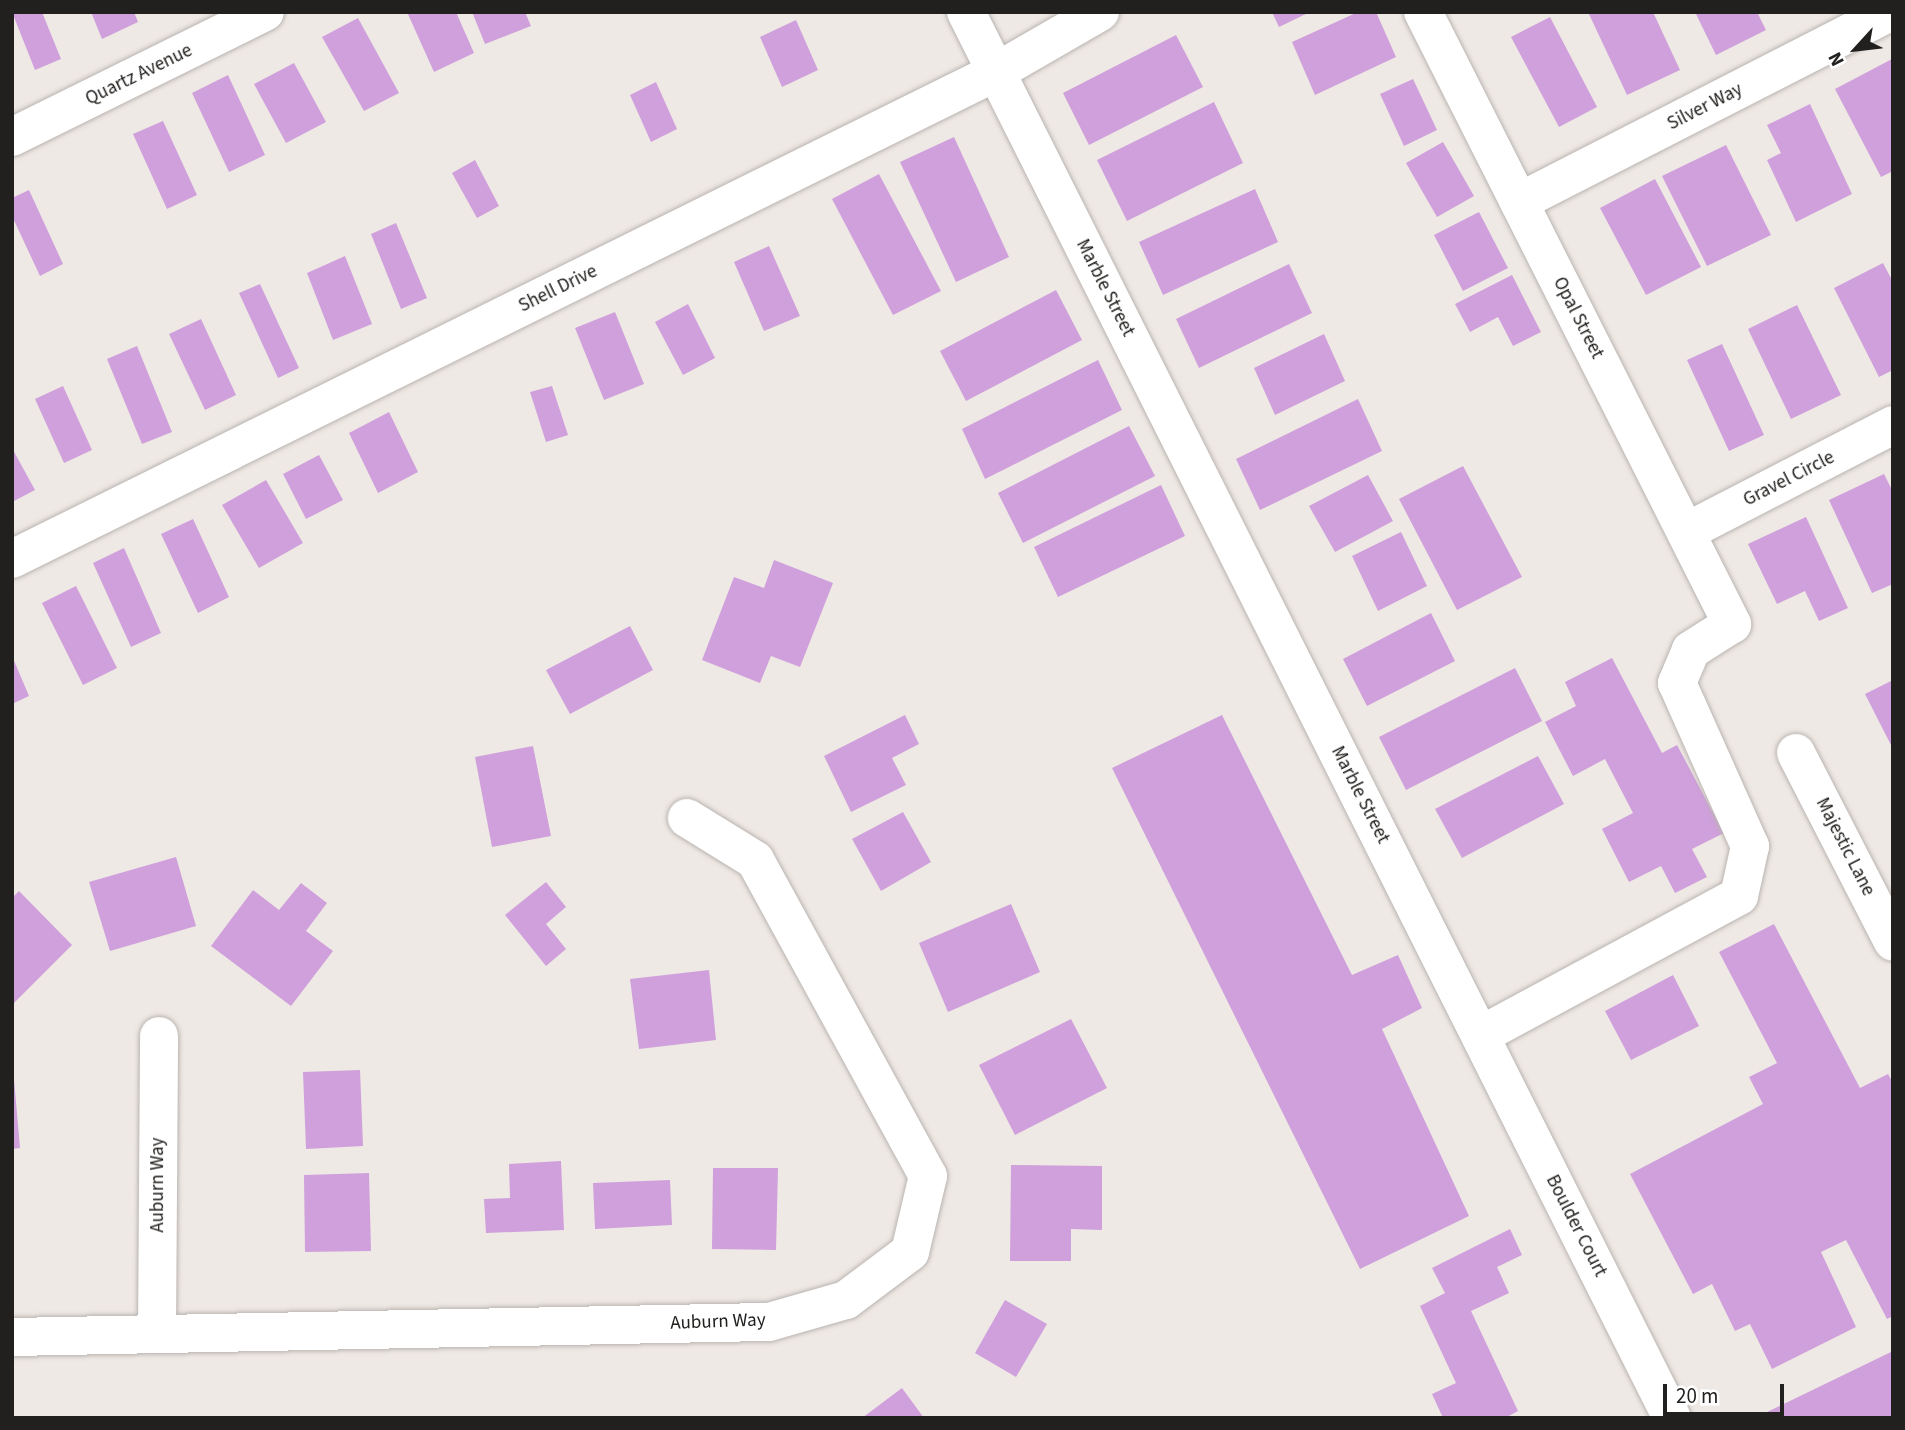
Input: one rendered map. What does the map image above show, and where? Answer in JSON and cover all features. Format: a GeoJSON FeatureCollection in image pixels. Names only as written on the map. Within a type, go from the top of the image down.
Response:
{"type":"FeatureCollection","features":[{"type":"Feature","properties":{"kind":"street","name":"Quartz Avenue"},"geometry":{"type":"LineString","coordinates":[[12,137],[265,12]]}},
{"type":"Feature","properties":{"kind":"street","name":"Marble Street"},"geometry":{"type":"LineString","coordinates":[[966,12],[1480,1035]]}},
{"type":"Feature","properties":{"kind":"street","name":"Shell Drive"},"geometry":{"type":"LineString","coordinates":[[12,559],[996,72],[1100,12]]}},
{"type":"Feature","properties":{"kind":"street","name":"Opal Street"},"geometry":{"type":"LineString","coordinates":[[1423,12],[1732,624],[1691,650],[1677,683],[1750,846],[1739,896],[1480,1035]]}},
{"type":"Feature","properties":{"kind":"street","name":"Silver Way"},"geometry":{"type":"LineString","coordinates":[[1519,202],[1891,12]]}},
{"type":"Feature","properties":{"kind":"street","name":"Gravel Circle"},"geometry":{"type":"LineString","coordinates":[[1686,532],[1893,425]]}},
{"type":"Feature","properties":{"kind":"street","name":"Majestic Lane"},"geometry":{"type":"LineString","coordinates":[[1796,753],[1883,897],[1893,942]]}},
{"type":"Feature","properties":{"kind":"street","name":"Auburn Way"},"geometry":{"type":"LineString","coordinates":[[12,1337],[769,1322],[846,1300],[910,1252],[928,1175],[755,860],[687,818]]}},
{"type":"Feature","properties":{"kind":"street","name":"Boulder Court"},"geometry":{"type":"LineString","coordinates":[[1480,1035],[1672,1418]]}},
{"type":"Feature","properties":{"kind":"street","name":"Auburn Way"},"geometry":{"type":"LineString","coordinates":[[157,1334],[159,1036]]}},
{"type":"Feature","properties":{"kind":"building"},"geometry":{"type":"Polygon","coordinates":[[[12,12],[42,12],[61,59],[35,70],[12,12]]]}},
{"type":"Feature","properties":{"kind":"building"},"geometry":{"type":"Polygon","coordinates":[[[91,12],[134,12],[138,22],[102,39],[91,12]]]}},
{"type":"Feature","properties":{"kind":"building"},"geometry":{"type":"Polygon","coordinates":[[[407,12],[456,12],[474,53],[434,72],[407,12]]]}},
{"type":"Feature","properties":{"kind":"building"},"geometry":{"type":"Polygon","coordinates":[[[472,12],[525,12],[531,26],[485,44],[472,12]]]}},
{"type":"Feature","properties":{"kind":"building"},"geometry":{"type":"Polygon","coordinates":[[[1272,12],[1310,12],[1279,27],[1272,12]]]}},
{"type":"Feature","properties":{"kind":"building"},"geometry":{"type":"Polygon","coordinates":[[[1358,12],[1376,12],[1396,57],[1315,95],[1292,42],[1358,12]]]}},
{"type":"Feature","properties":{"kind":"building"},"geometry":{"type":"Polygon","coordinates":[[[1588,12],[1653,12],[1680,70],[1627,95],[1588,12]]]}},
{"type":"Feature","properties":{"kind":"building"},"geometry":{"type":"Polygon","coordinates":[[[1695,12],[1757,12],[1766,30],[1716,55],[1695,12]]]}},
{"type":"Feature","properties":{"kind":"building"},"geometry":{"type":"Polygon","coordinates":[[[1550,17],[1597,107],[1559,127],[1511,37],[1550,17]]]}},
{"type":"Feature","properties":{"kind":"building"},"geometry":{"type":"Polygon","coordinates":[[[358,18],[399,93],[364,111],[322,37],[358,18]]]}},
{"type":"Feature","properties":{"kind":"building"},"geometry":{"type":"Polygon","coordinates":[[[796,20],[818,70],[782,87],[760,37],[796,20]]]}},
{"type":"Feature","properties":{"kind":"building"},"geometry":{"type":"Polygon","coordinates":[[[1176,35],[1203,87],[1089,145],[1063,93],[1176,35]]]}},
{"type":"Feature","properties":{"kind":"building"},"geometry":{"type":"Polygon","coordinates":[[[1892,59],[1893,171],[1881,177],[1835,89],[1892,59]]]}},
{"type":"Feature","properties":{"kind":"building"},"geometry":{"type":"Polygon","coordinates":[[[294,63],[326,122],[286,143],[254,84],[294,63]]]}},
{"type":"Feature","properties":{"kind":"building"},"geometry":{"type":"Polygon","coordinates":[[[228,75],[265,155],[229,172],[192,93],[228,75]]]}},
{"type":"Feature","properties":{"kind":"building"},"geometry":{"type":"Polygon","coordinates":[[[1413,79],[1437,130],[1404,146],[1380,94],[1413,79]]]}},
{"type":"Feature","properties":{"kind":"building"},"geometry":{"type":"Polygon","coordinates":[[[656,82],[677,129],[651,142],[630,95],[656,82]]]}},
{"type":"Feature","properties":{"kind":"building"},"geometry":{"type":"Polygon","coordinates":[[[1214,102],[1243,163],[1127,221],[1097,160],[1214,102]]]}},
{"type":"Feature","properties":{"kind":"building"},"geometry":{"type":"Polygon","coordinates":[[[1810,104],[1852,194],[1796,222],[1767,160],[1781,153],[1767,125],[1810,104]]]}},
{"type":"Feature","properties":{"kind":"building"},"geometry":{"type":"Polygon","coordinates":[[[163,121],[197,195],[167,209],[133,134],[163,121]]]}},
{"type":"Feature","properties":{"kind":"building"},"geometry":{"type":"Polygon","coordinates":[[[954,137],[1009,257],[956,282],[900,162],[954,137]]]}},
{"type":"Feature","properties":{"kind":"building"},"geometry":{"type":"Polygon","coordinates":[[[1443,142],[1474,196],[1437,217],[1406,163],[1443,142]]]}},
{"type":"Feature","properties":{"kind":"building"},"geometry":{"type":"Polygon","coordinates":[[[1726,145],[1771,235],[1707,266],[1662,176],[1726,145]]]}},
{"type":"Feature","properties":{"kind":"building"},"geometry":{"type":"Polygon","coordinates":[[[475,160],[499,206],[477,218],[452,173],[475,160]]]}},
{"type":"Feature","properties":{"kind":"building"},"geometry":{"type":"Polygon","coordinates":[[[879,174],[941,291],[893,315],[832,199],[879,174]]]}},
{"type":"Feature","properties":{"kind":"building"},"geometry":{"type":"Polygon","coordinates":[[[1655,179],[1701,267],[1646,295],[1600,208],[1655,179]]]}},
{"type":"Feature","properties":{"kind":"building"},"geometry":{"type":"Polygon","coordinates":[[[1255,189],[1278,242],[1163,295],[1139,242],[1255,189]]]}},
{"type":"Feature","properties":{"kind":"building"},"geometry":{"type":"Polygon","coordinates":[[[29,190],[63,264],[40,276],[12,216],[12,198],[29,190]]]}},
{"type":"Feature","properties":{"kind":"building"},"geometry":{"type":"Polygon","coordinates":[[[1479,212],[1508,268],[1463,291],[1434,235],[1479,212]]]}},
{"type":"Feature","properties":{"kind":"building"},"geometry":{"type":"Polygon","coordinates":[[[396,223],[427,298],[401,309],[371,234],[396,223]]]}},
{"type":"Feature","properties":{"kind":"building"},"geometry":{"type":"Polygon","coordinates":[[[769,246],[800,316],[764,331],[734,262],[769,246]]]}},
{"type":"Feature","properties":{"kind":"building"},"geometry":{"type":"Polygon","coordinates":[[[345,256],[372,324],[333,340],[307,273],[345,256]]]}},
{"type":"Feature","properties":{"kind":"building"},"geometry":{"type":"Polygon","coordinates":[[[1883,263],[1893,282],[1893,370],[1879,377],[1834,288],[1883,263]]]}},
{"type":"Feature","properties":{"kind":"building"},"geometry":{"type":"Polygon","coordinates":[[[1289,264],[1312,313],[1199,368],[1176,319],[1289,264]]]}},
{"type":"Feature","properties":{"kind":"building"},"geometry":{"type":"Polygon","coordinates":[[[1512,275],[1541,332],[1513,346],[1498,317],[1470,332],[1455,304],[1512,275]]]}},
{"type":"Feature","properties":{"kind":"building"},"geometry":{"type":"Polygon","coordinates":[[[260,284],[299,368],[278,378],[239,293],[260,284]]]}},
{"type":"Feature","properties":{"kind":"building"},"geometry":{"type":"Polygon","coordinates":[[[1056,290],[1082,340],[966,401],[940,351],[1056,290]]]}},
{"type":"Feature","properties":{"kind":"building"},"geometry":{"type":"Polygon","coordinates":[[[688,304],[715,358],[683,375],[655,322],[688,304]]]}},
{"type":"Feature","properties":{"kind":"building"},"geometry":{"type":"Polygon","coordinates":[[[1797,305],[1841,395],[1791,419],[1748,329],[1797,305]]]}},
{"type":"Feature","properties":{"kind":"building"},"geometry":{"type":"Polygon","coordinates":[[[615,312],[644,384],[604,400],[575,328],[615,312]]]}},
{"type":"Feature","properties":{"kind":"building"},"geometry":{"type":"Polygon","coordinates":[[[201,319],[236,395],[205,410],[169,334],[201,319]]]}},
{"type":"Feature","properties":{"kind":"building"},"geometry":{"type":"Polygon","coordinates":[[[1324,334],[1345,381],[1275,415],[1254,368],[1324,334]]]}},
{"type":"Feature","properties":{"kind":"building"},"geometry":{"type":"Polygon","coordinates":[[[1722,344],[1764,435],[1729,451],[1687,360],[1722,344]]]}},
{"type":"Feature","properties":{"kind":"building"},"geometry":{"type":"Polygon","coordinates":[[[137,346],[172,432],[142,444],[107,359],[137,346]]]}},
{"type":"Feature","properties":{"kind":"building"},"geometry":{"type":"Polygon","coordinates":[[[1098,360],[1122,410],[985,479],[962,429],[1098,360]]]}},
{"type":"Feature","properties":{"kind":"building"},"geometry":{"type":"Polygon","coordinates":[[[63,386],[92,450],[64,463],[35,399],[63,386]]]}},
{"type":"Feature","properties":{"kind":"building"},"geometry":{"type":"Polygon","coordinates":[[[552,386],[568,435],[546,442],[530,392],[552,386]]]}},
{"type":"Feature","properties":{"kind":"building"},"geometry":{"type":"Polygon","coordinates":[[[1358,399],[1382,451],[1260,510],[1236,459],[1358,399]]]}},
{"type":"Feature","properties":{"kind":"building"},"geometry":{"type":"Polygon","coordinates":[[[389,412],[418,472],[378,493],[349,433],[389,412]]]}},
{"type":"Feature","properties":{"kind":"building"},"geometry":{"type":"Polygon","coordinates":[[[1129,426],[1155,476],[1023,543],[998,493],[1129,426]]]}},
{"type":"Feature","properties":{"kind":"building"},"geometry":{"type":"Polygon","coordinates":[[[12,448],[35,490],[12,502],[12,448]]]}},
{"type":"Feature","properties":{"kind":"building"},"geometry":{"type":"Polygon","coordinates":[[[319,455],[343,500],[306,519],[283,474],[319,455]]]}},
{"type":"Feature","properties":{"kind":"building"},"geometry":{"type":"Polygon","coordinates":[[[1463,466],[1522,577],[1457,610],[1399,499],[1463,466]]]}},
{"type":"Feature","properties":{"kind":"building"},"geometry":{"type":"Polygon","coordinates":[[[1884,474],[1893,492],[1893,584],[1872,593],[1829,500],[1884,474]]]}},
{"type":"Feature","properties":{"kind":"building"},"geometry":{"type":"Polygon","coordinates":[[[1368,475],[1393,521],[1335,552],[1309,506],[1368,475]]]}},
{"type":"Feature","properties":{"kind":"building"},"geometry":{"type":"Polygon","coordinates":[[[266,480],[303,543],[259,568],[222,505],[266,480]]]}},
{"type":"Feature","properties":{"kind":"building"},"geometry":{"type":"Polygon","coordinates":[[[1161,485],[1185,536],[1058,597],[1034,547],[1161,485]]]}},
{"type":"Feature","properties":{"kind":"building"},"geometry":{"type":"Polygon","coordinates":[[[1806,517],[1848,608],[1819,621],[1805,591],[1777,604],[1748,544],[1806,517]]]}},
{"type":"Feature","properties":{"kind":"building"},"geometry":{"type":"Polygon","coordinates":[[[193,519],[229,597],[198,613],[161,534],[193,519]]]}},
{"type":"Feature","properties":{"kind":"building"},"geometry":{"type":"Polygon","coordinates":[[[1401,532],[1427,586],[1378,611],[1352,556],[1401,532]]]}},
{"type":"Feature","properties":{"kind":"building"},"geometry":{"type":"Polygon","coordinates":[[[124,548],[161,633],[131,647],[93,563],[124,548]]]}},
{"type":"Feature","properties":{"kind":"building"},"geometry":{"type":"Polygon","coordinates":[[[774,560],[833,583],[800,667],[771,656],[760,683],[702,660],[734,577],[764,588],[774,560]]]}},
{"type":"Feature","properties":{"kind":"building"},"geometry":{"type":"Polygon","coordinates":[[[76,586],[117,668],[83,685],[42,603],[76,586]]]}},
{"type":"Feature","properties":{"kind":"building"},"geometry":{"type":"Polygon","coordinates":[[[1431,613],[1455,661],[1367,706],[1343,659],[1431,613]]]}},
{"type":"Feature","properties":{"kind":"building"},"geometry":{"type":"Polygon","coordinates":[[[630,626],[653,670],[570,714],[546,670],[630,626]]]}},
{"type":"Feature","properties":{"kind":"building"},"geometry":{"type":"Polygon","coordinates":[[[12,656],[29,696],[12,704],[12,656]]]}},
{"type":"Feature","properties":{"kind":"building"},"geometry":{"type":"Polygon","coordinates":[[[1612,658],[1662,753],[1677,745],[1724,833],[1692,849],[1707,877],[1675,893],[1661,866],[1629,882],[1602,829],[1633,813],[1605,759],[1573,776],[1545,722],[1576,706],[1565,682],[1612,658]]]}},
{"type":"Feature","properties":{"kind":"building"},"geometry":{"type":"Polygon","coordinates":[[[1515,668],[1542,721],[1406,790],[1379,737],[1515,668]]]}},
{"type":"Feature","properties":{"kind":"building"},"geometry":{"type":"Polygon","coordinates":[[[1893,680],[1893,749],[1865,694],[1893,680]]]}},
{"type":"Feature","properties":{"kind":"building"},"geometry":{"type":"Polygon","coordinates":[[[905,715],[919,744],[892,758],[906,785],[851,812],[824,756],[905,715]]]}},
{"type":"Feature","properties":{"kind":"building"},"geometry":{"type":"Polygon","coordinates":[[[1222,715],[1352,975],[1398,955],[1422,1008],[1382,1029],[1469,1216],[1360,1269],[1112,768],[1222,715]]]}},
{"type":"Feature","properties":{"kind":"building"},"geometry":{"type":"Polygon","coordinates":[[[533,746],[551,836],[492,847],[475,757],[533,746]]]}},
{"type":"Feature","properties":{"kind":"building"},"geometry":{"type":"Polygon","coordinates":[[[1538,756],[1564,804],[1462,858],[1435,809],[1538,756]]]}},
{"type":"Feature","properties":{"kind":"building"},"geometry":{"type":"Polygon","coordinates":[[[903,812],[931,862],[881,891],[852,839],[903,812]]]}},
{"type":"Feature","properties":{"kind":"building"},"geometry":{"type":"Polygon","coordinates":[[[176,857],[196,926],[110,951],[89,882],[176,857]]]}},
{"type":"Feature","properties":{"kind":"building"},"geometry":{"type":"Polygon","coordinates":[[[546,882],[566,907],[546,924],[566,949],[546,966],[505,915],[546,882]]]}},
{"type":"Feature","properties":{"kind":"building"},"geometry":{"type":"Polygon","coordinates":[[[301,883],[327,903],[306,931],[333,951],[291,1006],[211,946],[253,890],[279,910],[301,883]]]}},
{"type":"Feature","properties":{"kind":"building"},"geometry":{"type":"Polygon","coordinates":[[[19,891],[72,945],[12,1005],[12,898],[19,891]]]}},
{"type":"Feature","properties":{"kind":"building"},"geometry":{"type":"Polygon","coordinates":[[[1011,904],[1040,972],[948,1012],[919,943],[1011,904]]]}},
{"type":"Feature","properties":{"kind":"building"},"geometry":{"type":"Polygon","coordinates":[[[1774,924],[1860,1088],[1888,1074],[1893,1083],[1893,1316],[1887,1319],[1846,1240],[1821,1252],[1856,1327],[1772,1369],[1750,1324],[1735,1331],[1712,1284],[1693,1294],[1630,1174],[1763,1104],[1749,1077],[1777,1063],[1719,952],[1774,924]]]}},
{"type":"Feature","properties":{"kind":"building"},"geometry":{"type":"Polygon","coordinates":[[[709,970],[716,1040],[639,1049],[630,979],[709,970]]]}},
{"type":"Feature","properties":{"kind":"building"},"geometry":{"type":"Polygon","coordinates":[[[1673,975],[1699,1026],[1631,1060],[1605,1011],[1673,975]]]}},
{"type":"Feature","properties":{"kind":"building"},"geometry":{"type":"Polygon","coordinates":[[[1071,1019],[1107,1088],[1015,1135],[979,1065],[1071,1019]]]}},
{"type":"Feature","properties":{"kind":"building"},"geometry":{"type":"Polygon","coordinates":[[[12,1056],[20,1148],[12,1149],[12,1056]]]}},
{"type":"Feature","properties":{"kind":"building"},"geometry":{"type":"Polygon","coordinates":[[[360,1070],[363,1146],[306,1149],[303,1072],[360,1070]]]}},
{"type":"Feature","properties":{"kind":"building"},"geometry":{"type":"Polygon","coordinates":[[[561,1161],[564,1230],[486,1233],[484,1199],[510,1198],[509,1164],[561,1161]]]}},
{"type":"Feature","properties":{"kind":"building"},"geometry":{"type":"Polygon","coordinates":[[[1011,1165],[1102,1166],[1102,1230],[1071,1229],[1071,1261],[1010,1261],[1011,1165]]]}},
{"type":"Feature","properties":{"kind":"building"},"geometry":{"type":"Polygon","coordinates":[[[713,1168],[778,1168],[776,1250],[712,1249],[713,1168]]]}},
{"type":"Feature","properties":{"kind":"building"},"geometry":{"type":"Polygon","coordinates":[[[369,1173],[371,1251],[305,1252],[304,1175],[369,1173]]]}},
{"type":"Feature","properties":{"kind":"building"},"geometry":{"type":"Polygon","coordinates":[[[670,1180],[672,1225],[595,1229],[593,1183],[670,1180]]]}},
{"type":"Feature","properties":{"kind":"building"},"geometry":{"type":"Polygon","coordinates":[[[1510,1229],[1522,1255],[1497,1267],[1509,1293],[1471,1311],[1518,1411],[1505,1418],[1443,1418],[1432,1394],[1456,1383],[1420,1306],[1445,1293],[1432,1268],[1510,1229]]]}},
{"type":"Feature","properties":{"kind":"building"},"geometry":{"type":"Polygon","coordinates":[[[1005,1300],[1047,1324],[1016,1377],[975,1353],[1005,1300]]]}},
{"type":"Feature","properties":{"kind":"building"},"geometry":{"type":"Polygon","coordinates":[[[1893,1351],[1893,1418],[1765,1418],[1763,1414],[1893,1351]]]}},
{"type":"Feature","properties":{"kind":"building"},"geometry":{"type":"Polygon","coordinates":[[[902,1388],[924,1418],[862,1418],[902,1388]]]}}]}
